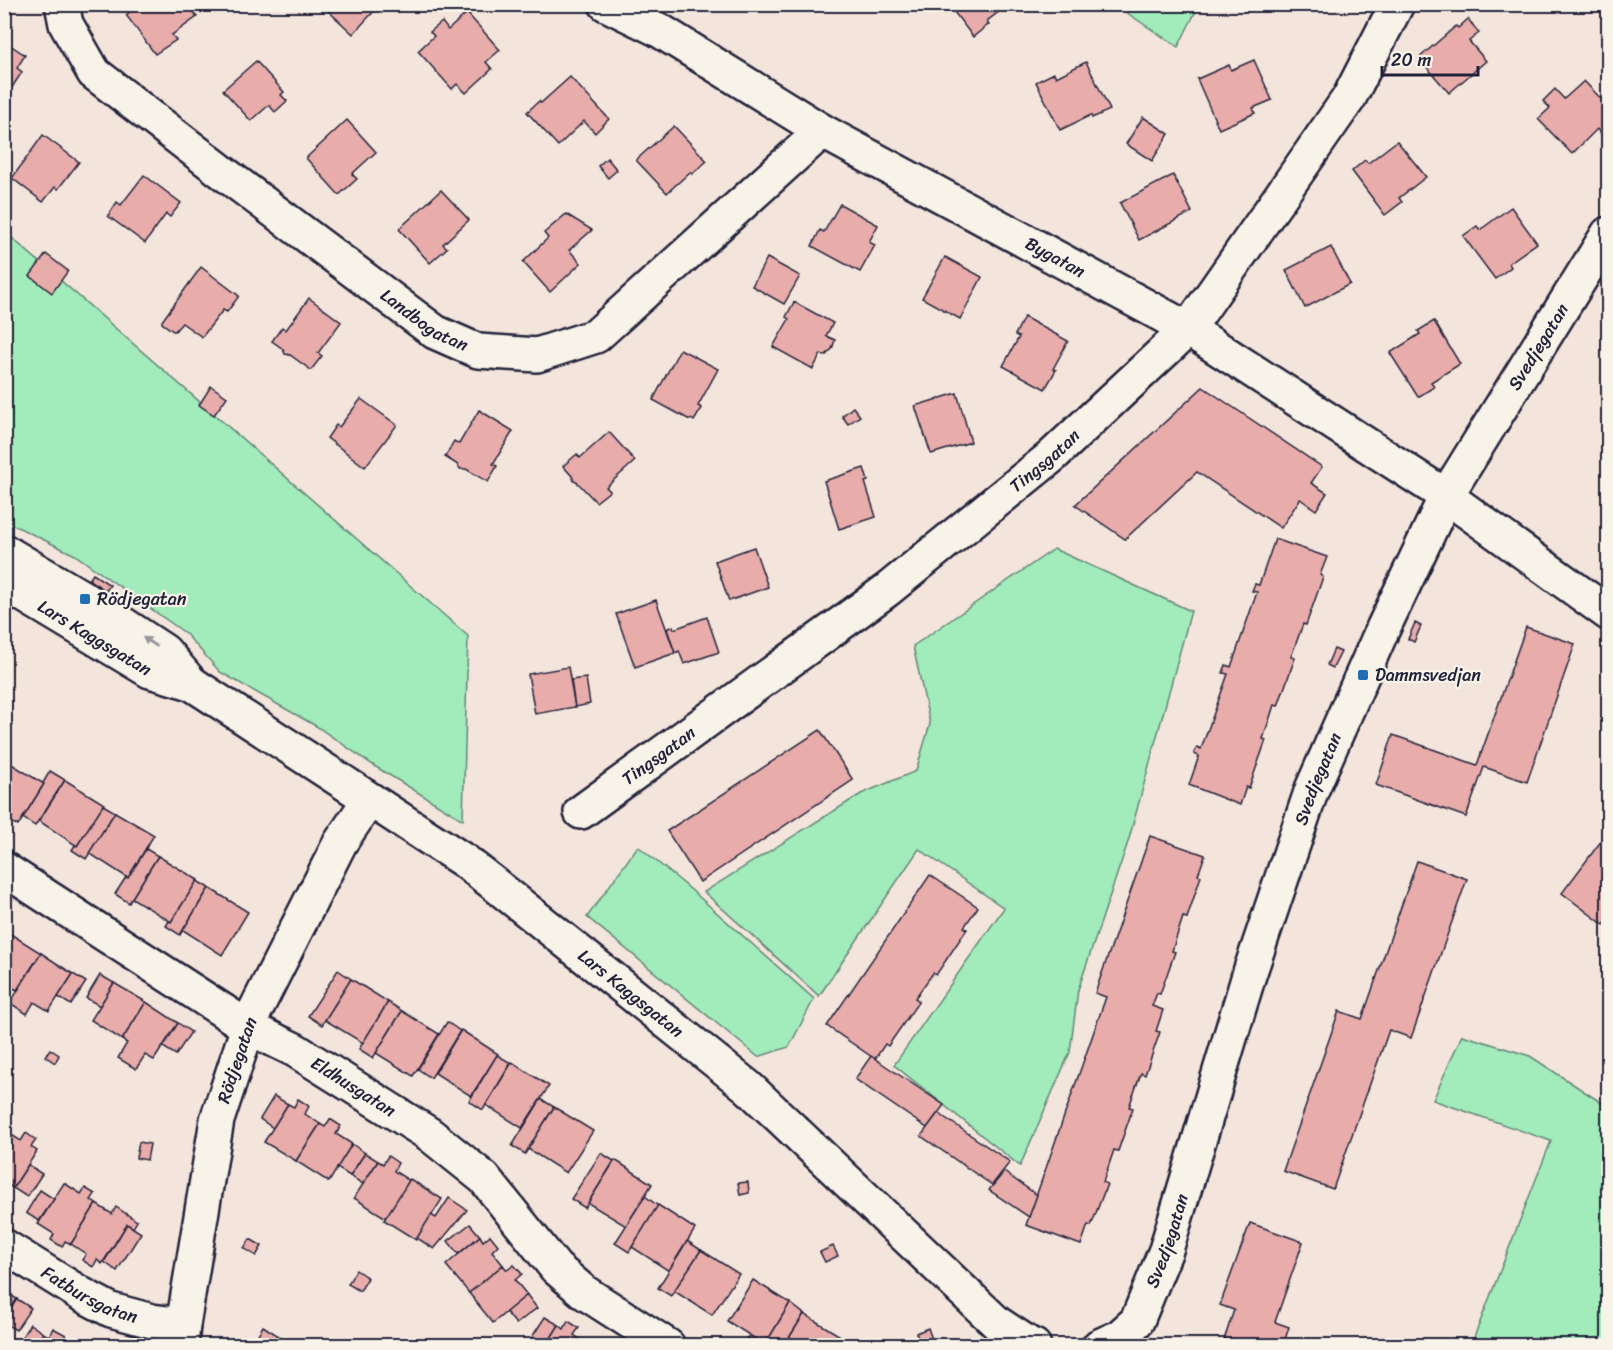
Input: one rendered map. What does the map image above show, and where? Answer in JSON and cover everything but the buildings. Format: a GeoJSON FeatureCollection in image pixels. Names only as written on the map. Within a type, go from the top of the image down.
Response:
{"type":"FeatureCollection","features":[{"type":"Feature","properties":{"kind":"street","name":"Landbogatan"},"geometry":{"type":"LineString","coordinates":[[62,4],[66,24],[94,73],[435,332],[478,351],[537,355],[596,336],[822,131]]}},
{"type":"Feature","properties":{"kind":"street","name":"Bygatan"},"geometry":{"type":"LineString","coordinates":[[606,4],[663,17],[822,131],[1188,329],[1446,496],[1608,613]]}},
{"type":"Feature","properties":{"kind":"street","name":"Tingsgatan"},"geometry":{"type":"LineString","coordinates":[[581,812],[887,590],[1051,457],[1188,329],[1349,98],[1397,4]]}},
{"type":"Feature","properties":{"kind":"street","name":"Svedjegatan"},"geometry":{"type":"LineString","coordinates":[[1099,1346],[1119,1337],[1137,1321],[1150,1291],[1166,1250],[1249,975],[1312,789],[1380,636],[1446,496],[1608,234]]}},
{"type":"Feature","properties":{"kind":"street","name":"Lars Kaggsgatan"},"geometry":{"type":"LineString","coordinates":[[4,551],[85,599],[164,651],[191,683]]}},
{"type":"Feature","properties":{"kind":"street","name":"Lars Kaggsgatan"},"geometry":{"type":"LineString","coordinates":[[4,582],[150,671],[191,683],[465,862],[748,1087],[997,1323],[1034,1346]]}},
{"type":"Feature","properties":{"kind":"street","name":"Rödjegatan"},"geometry":{"type":"LineString","coordinates":[[182,1335],[216,1120],[248,1027],[340,843],[369,800]]}},
{"type":"Feature","properties":{"kind":"street","name":"Eldhusgatan"},"geometry":{"type":"LineString","coordinates":[[4,869],[248,1027],[295,1050],[429,1134],[484,1178],[556,1268],[584,1292],[668,1346]]}},
{"type":"Feature","properties":{"kind":"street","name":"Fatbursgatan"},"geometry":{"type":"LineString","coordinates":[[4,1246],[111,1310],[152,1321],[182,1335]]}},
{"type":"Feature","properties":{"kind":"green space"},"geometry":{"type":"Polygon","coordinates":[[[1115,5],[1199,5],[1178,47],[1115,5]]]}},
{"type":"Feature","properties":{"kind":"green space"},"geometry":{"type":"Polygon","coordinates":[[[4,231],[468,636],[463,820],[376,767],[316,726],[220,672],[185,633],[75,555],[5,521],[4,231]]]}},
{"type":"Feature","properties":{"kind":"green space"},"geometry":{"type":"Polygon","coordinates":[[[1054,549],[1191,611],[1129,839],[1078,990],[1070,1052],[1020,1166],[894,1065],[1004,908],[919,849],[819,996],[704,892],[861,794],[916,771],[930,724],[913,646],[1054,549]]]}},
{"type":"Feature","properties":{"kind":"green space"},"geometry":{"type":"Polygon","coordinates":[[[638,846],[814,999],[789,1047],[758,1057],[587,917],[638,846]]]}},
{"type":"Feature","properties":{"kind":"green space"},"geometry":{"type":"Polygon","coordinates":[[[1462,1035],[1530,1056],[1608,1107],[1608,1345],[1471,1345],[1551,1141],[1433,1100],[1462,1035]]]}},
{"type":"Feature","properties":{"kind":"place","name":"Rödjegatan"},"geometry":{"type":"Point","coordinates":[85,599]}},
{"type":"Feature","properties":{"kind":"place","name":"Dammsvedjan"},"geometry":{"type":"Point","coordinates":[1363,675]}}]}
